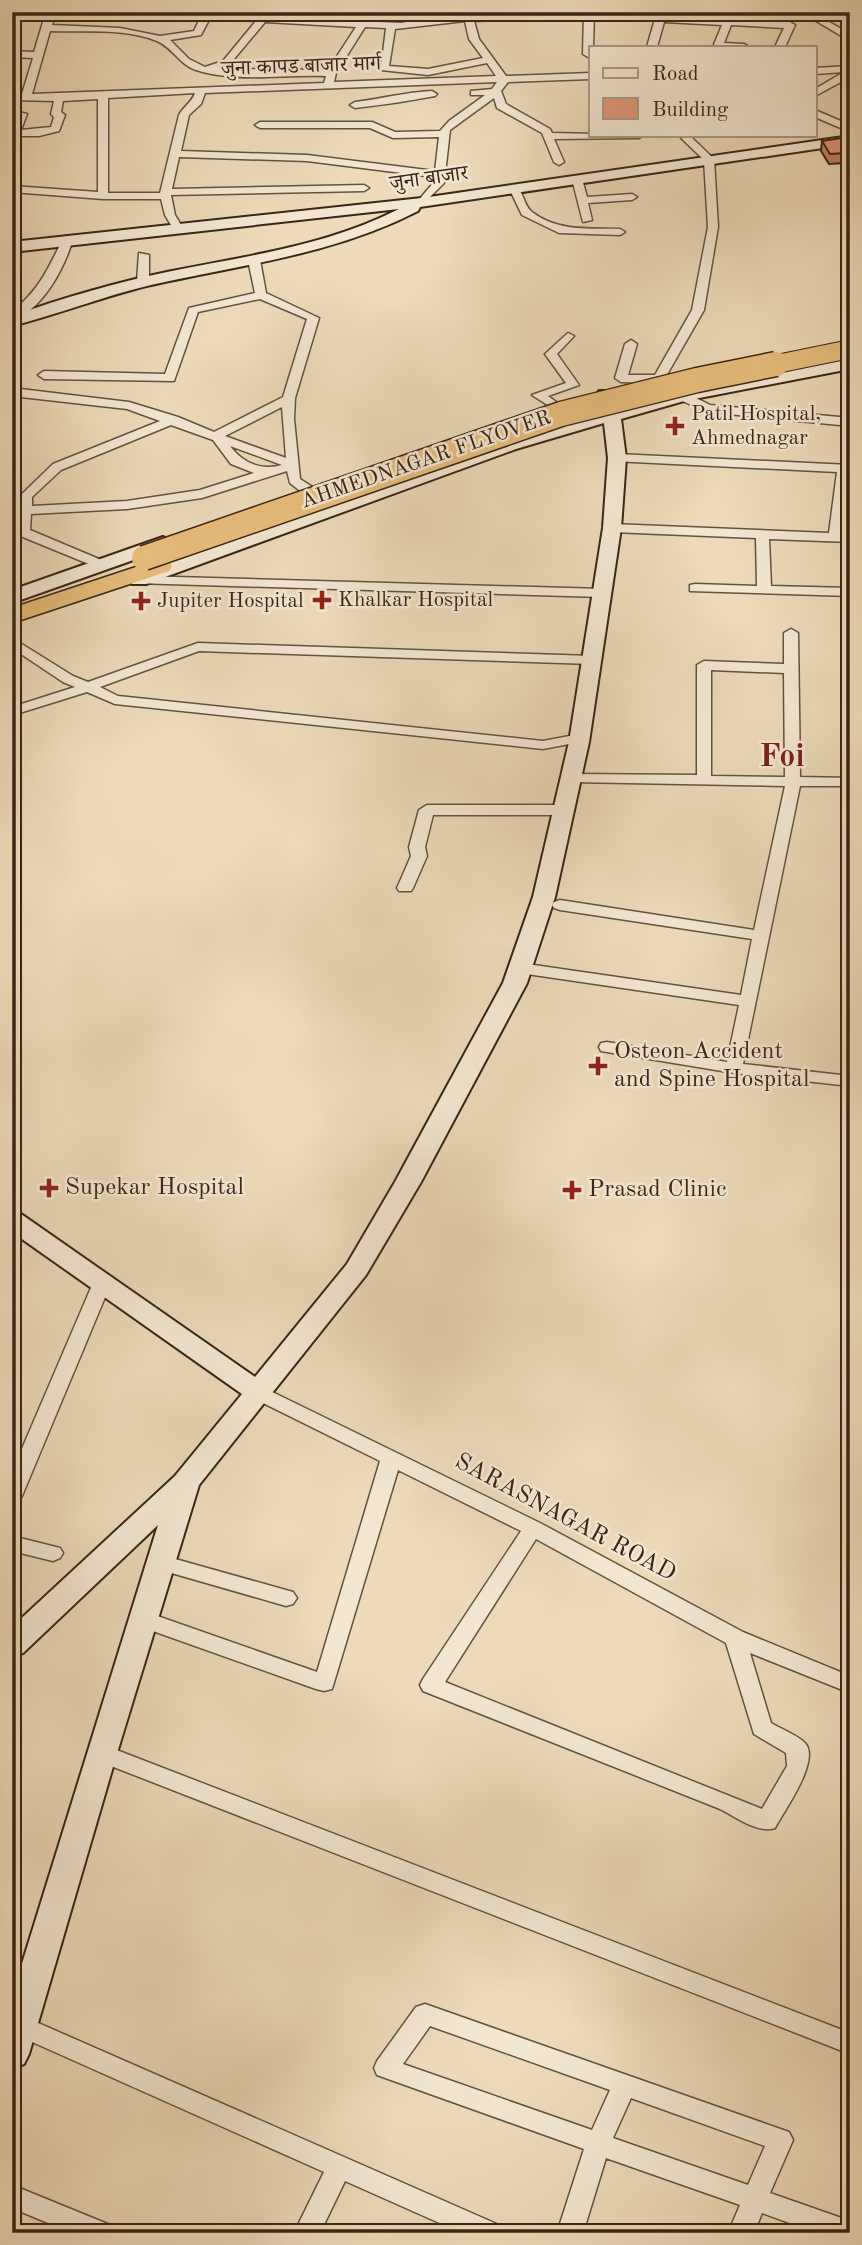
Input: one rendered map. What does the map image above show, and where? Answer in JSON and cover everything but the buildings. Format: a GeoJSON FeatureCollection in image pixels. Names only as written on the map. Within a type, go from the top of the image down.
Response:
{"type":"FeatureCollection","features":[{"type":"Feature","properties":{"kind":"highway","name":"AHMEDNAGAR FLYOVER"},"geometry":{"type":"LineString","coordinates":[[12,607],[308,500],[561,414],[697,380],[850,347]]}},
{"type":"Feature","properties":{"kind":"highway","name":"AHMEDNAGAR FLYOVER"},"geometry":{"type":"LineString","coordinates":[[12,616],[94,590],[553,425],[675,394],[850,361]]}},
{"type":"Feature","properties":{"kind":"street"},"geometry":{"type":"LineString","coordinates":[[26,97],[51,12]]}},
{"type":"Feature","properties":{"kind":"street"},"geometry":{"type":"LineString","coordinates":[[47,28],[125,33],[159,39],[198,33],[207,14],[391,26],[431,16],[469,19],[516,12]]}},
{"type":"Feature","properties":{"kind":"street"},"geometry":{"type":"LineString","coordinates":[[588,54],[589,12]]}},
{"type":"Feature","properties":{"kind":"street"},"geometry":{"type":"LineString","coordinates":[[780,46],[790,25],[806,14],[850,38]]}},
{"type":"Feature","properties":{"kind":"street"},"geometry":{"type":"LineString","coordinates":[[205,70],[226,63],[265,16]]}},
{"type":"Feature","properties":{"kind":"street"},"geometry":{"type":"LineString","coordinates":[[652,46],[661,16],[790,25]]}},
{"type":"Feature","properties":{"kind":"street"},"geometry":{"type":"LineString","coordinates":[[12,319],[144,282],[337,242],[389,222],[422,202],[439,183],[445,128],[497,92],[505,80],[474,39],[469,19]]}},
{"type":"Feature","properties":{"kind":"street"},"geometry":{"type":"LineString","coordinates":[[718,46],[728,22]]}},
{"type":"Feature","properties":{"kind":"street"},"geometry":{"type":"LineString","coordinates":[[329,86],[331,73],[362,25]]}},
{"type":"Feature","properties":{"kind":"street"},"geometry":{"type":"LineString","coordinates":[[391,26],[384,68],[428,72],[489,60]]}},
{"type":"Feature","properties":{"kind":"street"},"geometry":{"type":"LineString","coordinates":[[159,39],[175,48],[185,63],[205,70],[331,73]]}},
{"type":"Feature","properties":{"kind":"street"},"geometry":{"type":"LineString","coordinates":[[12,54],[39,55]]}},
{"type":"Feature","properties":{"kind":"street"},"geometry":{"type":"LineString","coordinates":[[816,71],[850,71]]}},
{"type":"Feature","properties":{"kind":"street"},"geometry":{"type":"LineString","coordinates":[[816,92],[850,71]]}},
{"type":"Feature","properties":{"kind":"street","name":"जुना कापड बाजार मार्ग"},"geometry":{"type":"LineString","coordinates":[[12,97],[59,98],[201,90],[589,76]]}},
{"type":"Feature","properties":{"kind":"street"},"geometry":{"type":"LineString","coordinates":[[179,230],[170,215],[165,194],[184,115],[188,108],[197,102],[201,90]]}},
{"type":"Feature","properties":{"kind":"street"},"geometry":{"type":"LineString","coordinates":[[460,93],[497,92]]}},
{"type":"Feature","properties":{"kind":"street"},"geometry":{"type":"LineString","coordinates":[[497,92],[501,106],[546,131],[559,162]]}},
{"type":"Feature","properties":{"kind":"street"},"geometry":{"type":"LineString","coordinates":[[355,105],[405,99],[410,95],[447,94]]}},
{"type":"Feature","properties":{"kind":"street"},"geometry":{"type":"LineString","coordinates":[[103,95],[103,196]]}},
{"type":"Feature","properties":{"kind":"street"},"geometry":{"type":"LineString","coordinates":[[15,133],[39,133],[55,129],[60,115],[56,114],[59,98]]}},
{"type":"Feature","properties":{"kind":"street"},"geometry":{"type":"LineString","coordinates":[[816,113],[850,130]]}},
{"type":"Feature","properties":{"kind":"street"},"geometry":{"type":"LineString","coordinates":[[12,145],[22,114]]}},
{"type":"Feature","properties":{"kind":"street"},"geometry":{"type":"LineString","coordinates":[[260,125],[372,125],[393,135],[445,134]]}},
{"type":"Feature","properties":{"kind":"street"},"geometry":{"type":"LineString","coordinates":[[548,136],[589,136]]}},
{"type":"Feature","properties":{"kind":"street"},"geometry":{"type":"LineString","coordinates":[[661,380],[698,310],[713,227],[709,159],[683,136]]}},
{"type":"Feature","properties":{"kind":"street","name":"जुना बाजार"},"geometry":{"type":"LineString","coordinates":[[12,247],[422,202],[850,140]]}},
{"type":"Feature","properties":{"kind":"street"},"geometry":{"type":"LineString","coordinates":[[174,154],[307,158],[441,175]]}},
{"type":"Feature","properties":{"kind":"street"},"geometry":{"type":"LineString","coordinates":[[577,179],[587,220]]}},
{"type":"Feature","properties":{"kind":"street"},"geometry":{"type":"LineString","coordinates":[[12,189],[103,196],[364,188]]}},
{"type":"Feature","properties":{"kind":"street"},"geometry":{"type":"LineString","coordinates":[[514,188],[526,213],[563,231],[620,232]]}},
{"type":"Feature","properties":{"kind":"street"},"geometry":{"type":"LineString","coordinates":[[582,200],[632,197]]}},
{"type":"Feature","properties":{"kind":"street"},"geometry":{"type":"LineString","coordinates":[[12,319],[38,297],[61,264],[68,240]]}},
{"type":"Feature","properties":{"kind":"street"},"geometry":{"type":"LineString","coordinates":[[144,255],[144,282]]}},
{"type":"Feature","properties":{"kind":"street"},"geometry":{"type":"LineString","coordinates":[[254,260],[261,295]]}},
{"type":"Feature","properties":{"kind":"street"},"geometry":{"type":"LineString","coordinates":[[44,375],[170,378],[193,310],[261,295],[313,318],[289,399],[288,438],[294,465],[293,480],[309,491]]}},
{"type":"Feature","properties":{"kind":"street"},"geometry":{"type":"LineString","coordinates":[[12,299],[38,297]]}},
{"type":"Feature","properties":{"kind":"street"},"geometry":{"type":"LineString","coordinates":[[557,407],[538,395],[573,385],[551,354],[568,337]]}},
{"type":"Feature","properties":{"kind":"street"},"geometry":{"type":"LineString","coordinates":[[12,1645],[186,1483],[357,1269],[408,1182],[515,983],[544,897],[580,738],[612,528],[618,397],[631,344]]}},
{"type":"Feature","properties":{"kind":"street"},"geometry":{"type":"LineString","coordinates":[[12,623],[510,444],[661,380],[850,347]]}},
{"type":"Feature","properties":{"kind":"street"},"geometry":{"type":"LineString","coordinates":[[12,597],[477,432],[557,407],[618,397],[682,396],[850,361]]}},
{"type":"Feature","properties":{"kind":"street"},"geometry":{"type":"LineString","coordinates":[[661,380],[682,396],[706,408],[850,422]]}},
{"type":"Feature","properties":{"kind":"street"},"geometry":{"type":"LineString","coordinates":[[12,392],[129,406],[294,465]]}},
{"type":"Feature","properties":{"kind":"street"},"geometry":{"type":"LineString","coordinates":[[216,436],[289,399]]}},
{"type":"Feature","properties":{"kind":"street"},"geometry":{"type":"LineString","coordinates":[[101,565],[23,532],[26,496],[57,467],[174,420]]}},
{"type":"Feature","properties":{"kind":"street"},"geometry":{"type":"LineString","coordinates":[[216,436],[235,461],[267,474]]}},
{"type":"Feature","properties":{"kind":"street"},"geometry":{"type":"LineString","coordinates":[[617,458],[847,469],[835,537]]}},
{"type":"Feature","properties":{"kind":"street"},"geometry":{"type":"LineString","coordinates":[[25,510],[127,506],[202,494],[294,465]]}},
{"type":"Feature","properties":{"kind":"street"},"geometry":{"type":"LineString","coordinates":[[612,528],[850,538]]}},
{"type":"Feature","properties":{"kind":"street"},"geometry":{"type":"LineString","coordinates":[[762,534],[764,590]]}},
{"type":"Feature","properties":{"kind":"street"},"geometry":{"type":"LineString","coordinates":[[139,579],[602,593]]}},
{"type":"Feature","properties":{"kind":"street"},"geometry":{"type":"LineString","coordinates":[[695,588],[850,592]]}},
{"type":"Feature","properties":{"kind":"street"},"geometry":{"type":"LineString","coordinates":[[734,1068],[793,781],[791,633]]}},
{"type":"Feature","properties":{"kind":"street"},"geometry":{"type":"LineString","coordinates":[[12,642],[68,679],[115,699],[543,745],[580,738]]}},
{"type":"Feature","properties":{"kind":"street"},"geometry":{"type":"LineString","coordinates":[[13,711],[198,647],[592,660]]}},
{"type":"Feature","properties":{"kind":"street"},"geometry":{"type":"LineString","coordinates":[[704,780],[704,665],[791,669]]}},
{"type":"Feature","properties":{"kind":"street"},"geometry":{"type":"LineString","coordinates":[[571,778],[850,782]]}},
{"type":"Feature","properties":{"kind":"street"},"geometry":{"type":"LineString","coordinates":[[405,888],[419,856],[417,847],[427,810],[564,810]]}},
{"type":"Feature","properties":{"kind":"street"},"geometry":{"type":"LineString","coordinates":[[560,905],[761,936]]}},
{"type":"Feature","properties":{"kind":"street"},"geometry":{"type":"LineString","coordinates":[[520,968],[747,1001]]}},
{"type":"Feature","properties":{"kind":"street"},"geometry":{"type":"LineString","coordinates":[[607,1047],[734,1068],[850,1081]]}},
{"type":"Feature","properties":{"kind":"street"},"geometry":{"type":"LineString","coordinates":[[12,1220],[258,1392]]}},
{"type":"Feature","properties":{"kind":"street"},"geometry":{"type":"LineString","coordinates":[[12,1496],[19,1463],[102,1283]]}},
{"type":"Feature","properties":{"kind":"street","name":"SARASNAGAR ROAD"},"geometry":{"type":"LineString","coordinates":[[258,1392],[533,1528],[735,1638],[849,1679]]}},
{"type":"Feature","properties":{"kind":"street"},"geometry":{"type":"LineString","coordinates":[[143,1619],[324,1683],[391,1458]]}},
{"type":"Feature","properties":{"kind":"street"},"geometry":{"type":"LineString","coordinates":[[186,1483],[101,1753],[16,2039],[340,2166],[490,2233]]}},
{"type":"Feature","properties":{"kind":"street"},"geometry":{"type":"LineString","coordinates":[[533,1528],[431,1685],[728,1803],[767,1822],[798,1766],[797,1749],[762,1728],[735,1638]]}},
{"type":"Feature","properties":{"kind":"street"},"geometry":{"type":"LineString","coordinates":[[12,1543],[53,1553]]}},
{"type":"Feature","properties":{"kind":"street"},"geometry":{"type":"LineString","coordinates":[[161,1563],[286,1598]]}},
{"type":"Feature","properties":{"kind":"street"},"geometry":{"type":"LineString","coordinates":[[101,1753],[850,2044]]}},
{"type":"Feature","properties":{"kind":"street"},"geometry":{"type":"LineString","coordinates":[[741,2233],[755,2199],[780,2140],[425,2014],[386,2068],[598,2144],[755,2199],[850,2233]]}},
{"type":"Feature","properties":{"kind":"street"},"geometry":{"type":"LineString","coordinates":[[570,2233],[598,2144],[625,2085]]}},
{"type":"Feature","properties":{"kind":"street"},"geometry":{"type":"LineString","coordinates":[[307,2233],[340,2166]]}},
{"type":"Feature","properties":{"kind":"street"},"geometry":{"type":"LineString","coordinates":[[12,2196],[101,2233]]}},
{"type":"Feature","properties":{"kind":"place","name":"Patil Hospital, Ahmednagar"},"geometry":{"type":"Point","coordinates":[675,426]}},
{"type":"Feature","properties":{"kind":"place","name":"Khalkar Hospital"},"geometry":{"type":"Point","coordinates":[322,600]}},
{"type":"Feature","properties":{"kind":"place","name":"Jupiter Hospital"},"geometry":{"type":"Point","coordinates":[141,601]}},
{"type":"Feature","properties":{"kind":"place","name":"Osteon Accident and Spine Hospital"},"geometry":{"type":"Point","coordinates":[598,1066]}},
{"type":"Feature","properties":{"kind":"place","name":"Supekar Hospital"},"geometry":{"type":"Point","coordinates":[49,1188]}},
{"type":"Feature","properties":{"kind":"place","name":"Prasad Clinic"},"geometry":{"type":"Point","coordinates":[572,1190]}},
{"type":"Feature","properties":{"kind":"district","name":"Foi"},"geometry":{"type":"Point","coordinates":[782,758]}}]}
